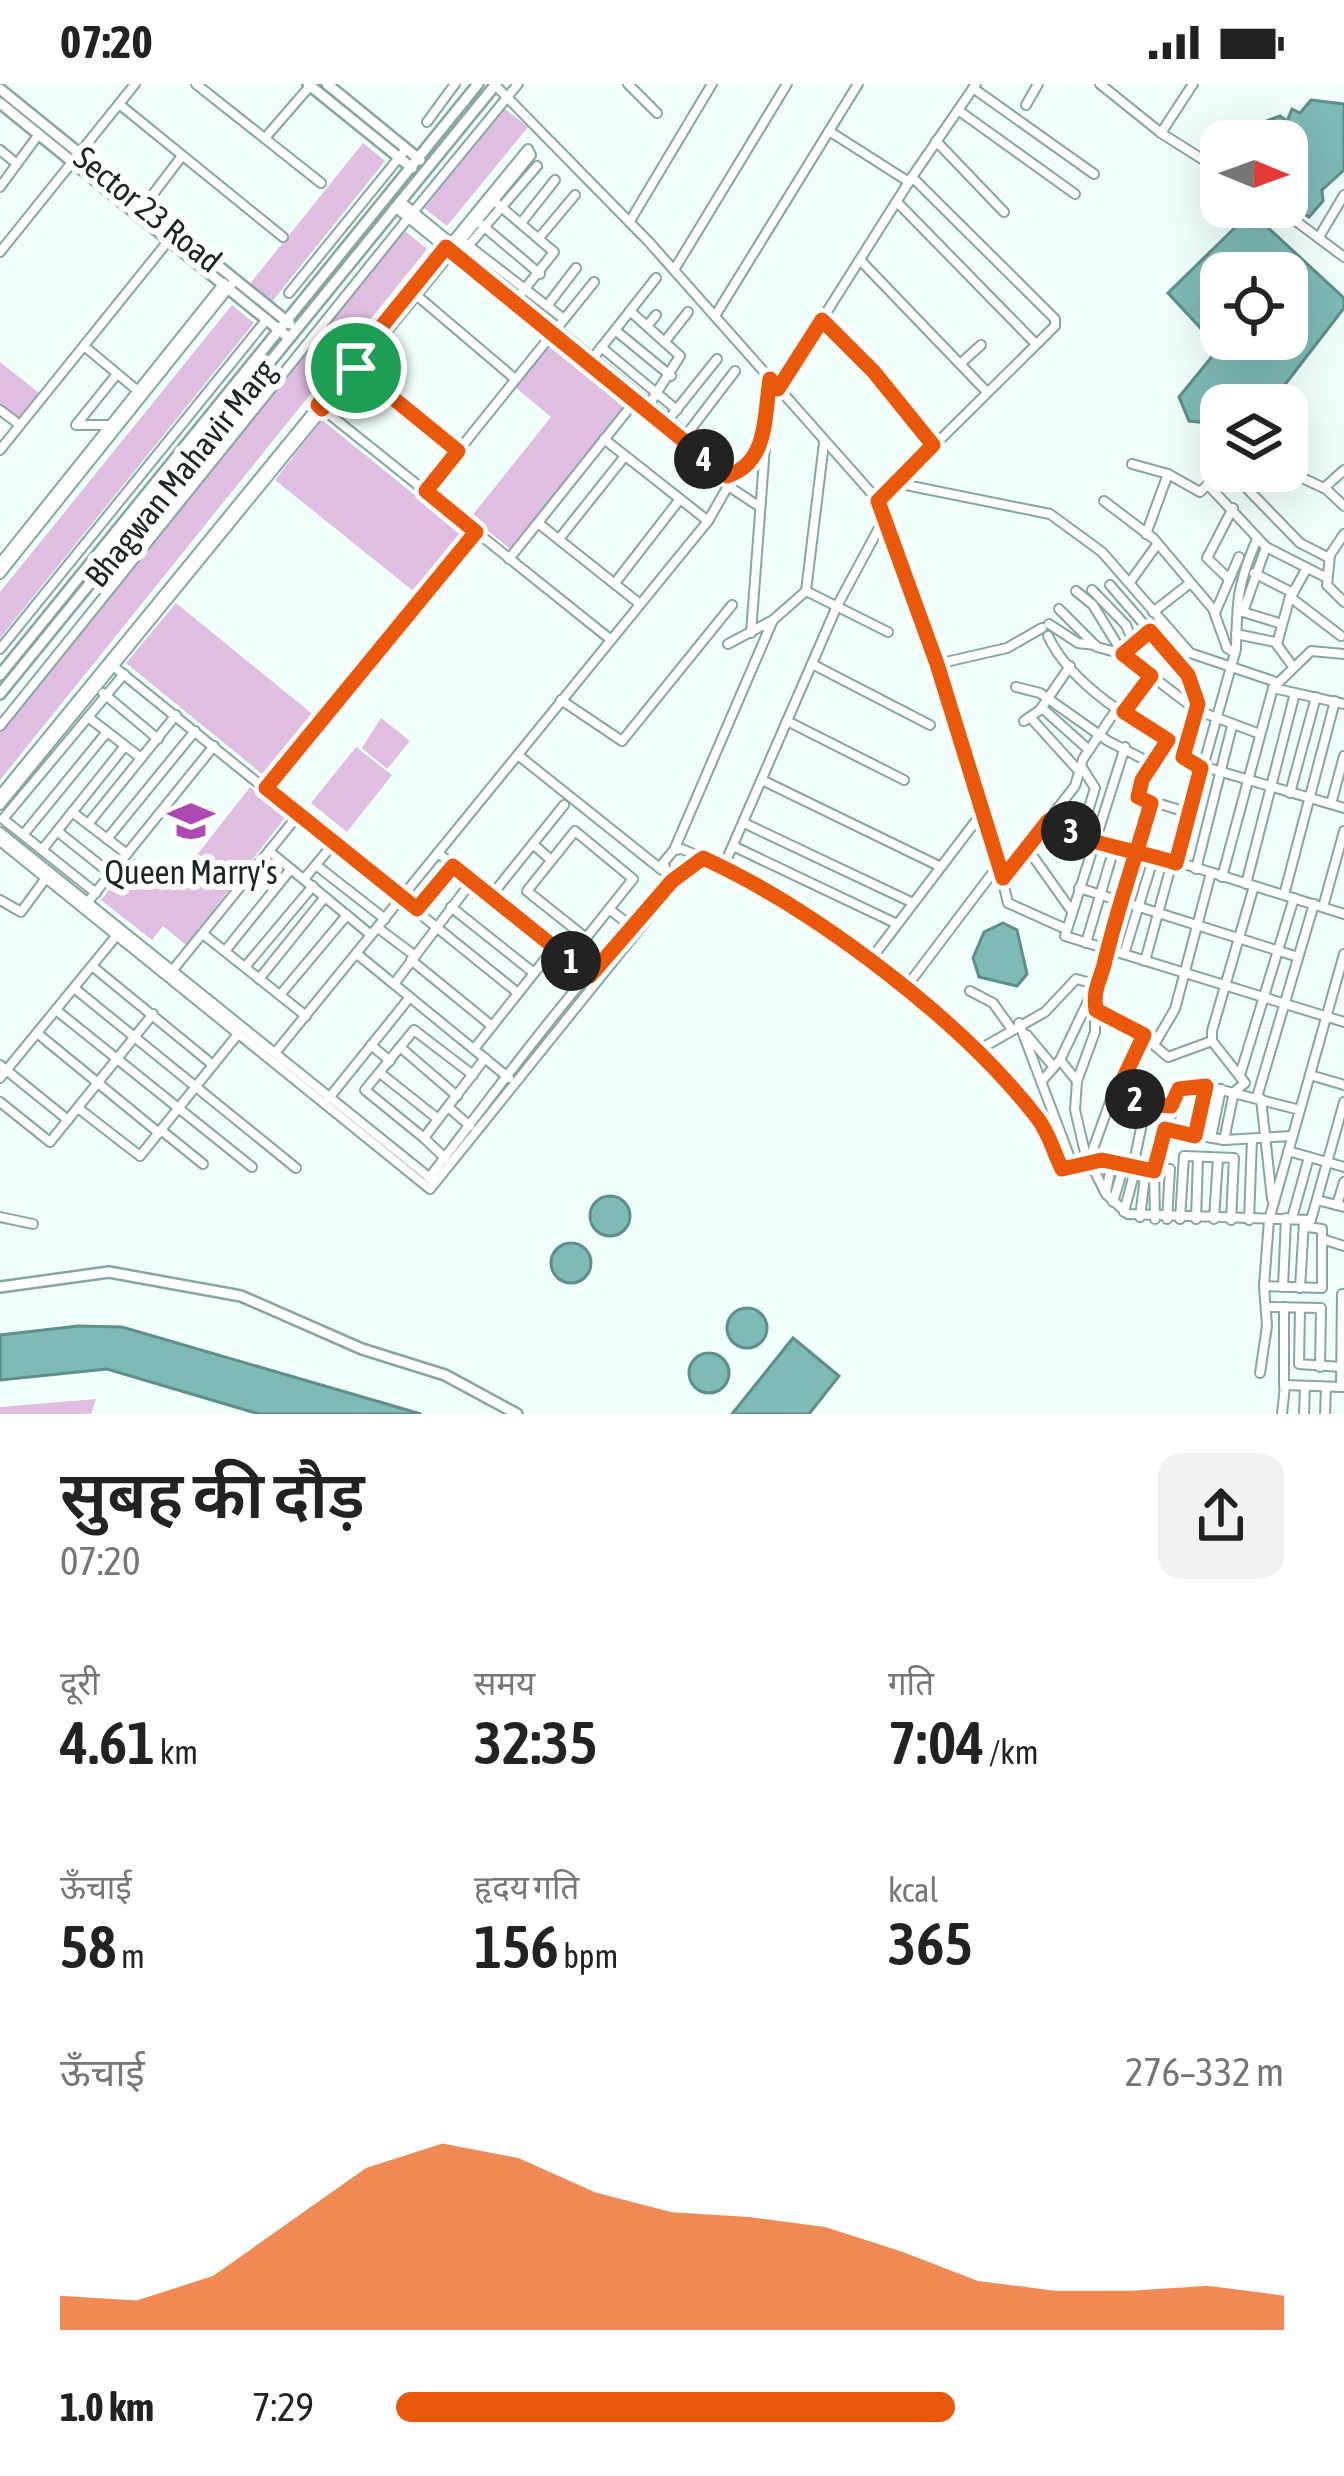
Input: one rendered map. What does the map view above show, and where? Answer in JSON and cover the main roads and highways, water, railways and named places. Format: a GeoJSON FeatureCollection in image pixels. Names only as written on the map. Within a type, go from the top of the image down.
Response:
{"type":"FeatureCollection","features":[{"type":"Feature","properties":{"kind":"main road"},"geometry":{"type":"LineString","coordinates":[[327,84],[424,171]]}},
{"type":"Feature","properties":{"kind":"main road"},"geometry":{"type":"LineString","coordinates":[[414,163],[478,84]]}},
{"type":"Feature","properties":{"kind":"main road","name":"Bhagwan Mahavir Marg"},"geometry":{"type":"LineString","coordinates":[[0,675],[52,620],[293,333],[495,84]]}},
{"type":"Feature","properties":{"kind":"main road"},"geometry":{"type":"LineString","coordinates":[[309,85],[403,153]]}},
{"type":"Feature","properties":{"kind":"main road","name":"Sector 23 Road"},"geometry":{"type":"LineString","coordinates":[[0,89],[169,240],[229,282]]}},
{"type":"Feature","properties":{"kind":"main road","name":"Sector 23 Road"},"geometry":{"type":"LineString","coordinates":[[0,103],[145,206],[293,333]]}},
{"type":"Feature","properties":{"kind":"main road","name":"Bhagwan Mahavir Marg"},"geometry":{"type":"LineString","coordinates":[[0,694],[52,620],[414,163]]}},
{"type":"Feature","properties":{"kind":"main road"},"geometry":{"type":"LineString","coordinates":[[0,1287],[109,1273],[241,1296],[362,1349],[445,1375],[517,1414]]}},
{"type":"Feature","properties":{"kind":"water"},"geometry":{"type":"Polygon","coordinates":[[[1311,100],[1344,104],[1344,170],[1322,190],[1323,201],[1309,217],[1308,120],[1287,120],[1292,109],[1300,113],[1311,100]]]}},
{"type":"Feature","properties":{"kind":"water"},"geometry":{"type":"Polygon","coordinates":[[[1235,228],[1268,228],[1294,252],[1210,252],[1235,228]]]}},
{"type":"Feature","properties":{"kind":"water"},"geometry":{"type":"Polygon","coordinates":[[[1200,262],[1200,328],[1168,293],[1200,262]]]}},
{"type":"Feature","properties":{"kind":"water"},"geometry":{"type":"Polygon","coordinates":[[[1308,265],[1344,298],[1344,308],[1308,355],[1308,265]]]}},
{"type":"Feature","properties":{"kind":"water"},"geometry":{"type":"Polygon","coordinates":[[[1209,360],[1304,360],[1285,384],[1200,384],[1200,422],[1189,421],[1179,397],[1209,360]]]}},
{"type":"Feature","properties":{"kind":"water"},"geometry":{"type":"Polygon","coordinates":[[[1003,923],[1017,930],[1027,974],[1017,986],[979,977],[973,958],[984,932],[1003,923]]]}},
{"type":"Feature","properties":{"kind":"water"},"geometry":{"type":"Polygon","coordinates":[[[610,1196],[624,1202],[630,1216],[624,1230],[610,1236],[596,1230],[590,1216],[596,1202],[610,1196]]]}},
{"type":"Feature","properties":{"kind":"water"},"geometry":{"type":"Polygon","coordinates":[[[571,1243],[585,1249],[591,1263],[585,1277],[571,1283],[557,1277],[551,1263],[557,1249],[571,1243]]]}},
{"type":"Feature","properties":{"kind":"water"},"geometry":{"type":"Polygon","coordinates":[[[747,1308],[761,1314],[767,1328],[761,1342],[747,1348],[733,1342],[727,1328],[733,1314],[747,1308]]]}},
{"type":"Feature","properties":{"kind":"water"},"geometry":{"type":"Polygon","coordinates":[[[78,1326],[122,1327],[421,1414],[259,1414],[107,1369],[0,1380],[0,1335],[78,1326]]]}},
{"type":"Feature","properties":{"kind":"water"},"geometry":{"type":"Polygon","coordinates":[[[793,1338],[839,1376],[809,1414],[732,1414],[793,1338]]]}},
{"type":"Feature","properties":{"kind":"water"},"geometry":{"type":"Polygon","coordinates":[[[709,1353],[723,1359],[729,1373],[723,1387],[709,1393],[695,1387],[689,1373],[695,1359],[709,1353]]]}},
{"type":"Feature","properties":{"kind":"place","name":"Queen Marry's"},"geometry":{"type":"Point","coordinates":[191,821]}}]}
